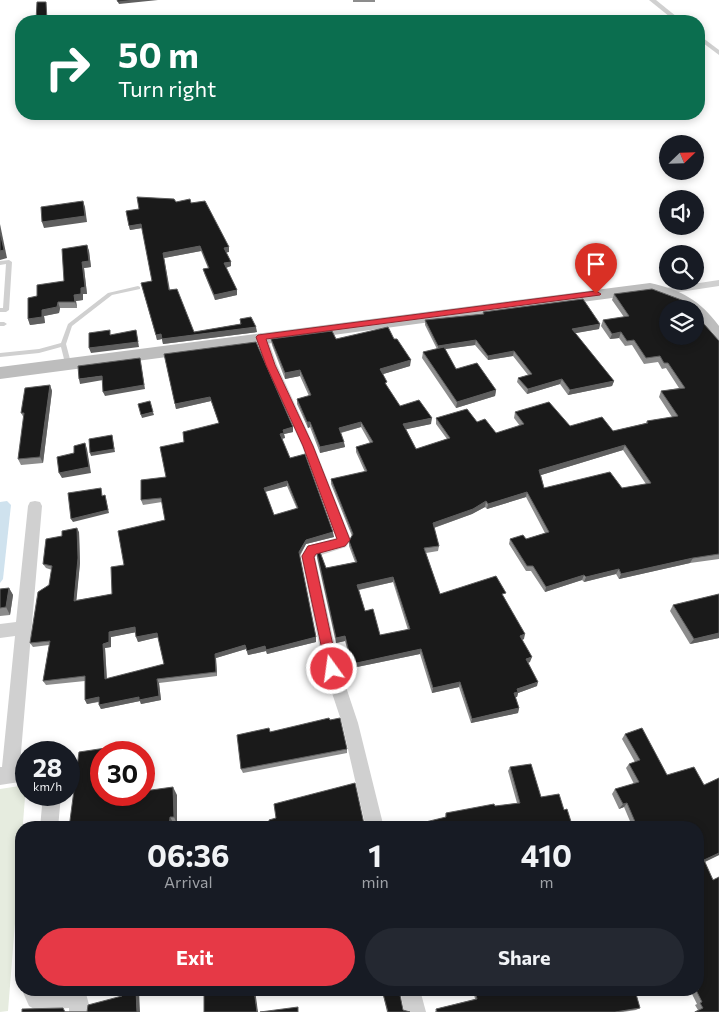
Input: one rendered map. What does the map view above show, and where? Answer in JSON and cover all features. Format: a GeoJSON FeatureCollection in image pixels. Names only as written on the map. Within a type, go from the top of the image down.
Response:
{"type":"FeatureCollection","features":[{"type":"Feature","properties":{"kind":"main road"},"geometry":{"type":"LineString","coordinates":[[0,373],[261,337],[650,288],[666,291],[690,301],[698,308],[719,337]]}},
{"type":"Feature","properties":{"kind":"street"},"geometry":{"type":"LineString","coordinates":[[652,0],[671,15]]}},
{"type":"Feature","properties":{"kind":"street"},"geometry":{"type":"LineString","coordinates":[[705,42],[719,53]]}},
{"type":"Feature","properties":{"kind":"street"},"geometry":{"type":"LineString","coordinates":[[666,291],[719,283]]}},
{"type":"Feature","properties":{"kind":"street"},"geometry":{"type":"LineString","coordinates":[[261,337],[271,365],[308,446],[344,540],[341,543],[312,550],[308,556],[332,669],[350,723],[372,821]]}},
{"type":"Feature","properties":{"kind":"street"},"geometry":{"type":"LineString","coordinates":[[12,774],[35,506]]}},
{"type":"Feature","properties":{"kind":"street"},"geometry":{"type":"LineString","coordinates":[[0,631],[24,628]]}},
{"type":"Feature","properties":{"kind":"street"},"geometry":{"type":"LineString","coordinates":[[50,821],[51,806]]}},
{"type":"Feature","properties":{"kind":"street"},"geometry":{"type":"LineString","coordinates":[[35,996],[36,999],[77,997],[80,1012]]}},
{"type":"Feature","properties":{"kind":"street"},"geometry":{"type":"LineString","coordinates":[[411,996],[415,1012]]}},
{"type":"Feature","properties":{"kind":"lane"},"geometry":{"type":"LineString","coordinates":[[0,263],[9,262],[6,310],[0,310]]}},
{"type":"Feature","properties":{"kind":"lane"},"geometry":{"type":"LineString","coordinates":[[68,363],[63,344],[70,325],[110,294],[138,288]]}},
{"type":"Feature","properties":{"kind":"lane"},"geometry":{"type":"LineString","coordinates":[[0,355],[39,351],[63,344]]}},
{"type":"Feature","properties":{"kind":"shaded area"},"geometry":{"type":"Polygon","coordinates":[[[15,787],[15,806],[24,806],[23,821],[15,821],[15,923],[8,1011],[0,1012],[0,789],[15,787]]]}},
{"type":"Feature","properties":{"kind":"water"},"geometry":{"type":"Polygon","coordinates":[[[7,501],[11,505],[3,579],[0,583],[0,502],[7,501]]]}},
{"type":"Feature","properties":{"kind":"building"},"geometry":{"type":"Polygon","coordinates":[[[117,0],[136,0],[118,2],[117,0]]]}},
{"type":"Feature","properties":{"kind":"building"},"geometry":{"type":"Polygon","coordinates":[[[37,2],[46,2],[47,15],[36,15],[37,2]]]}},
{"type":"Feature","properties":{"kind":"building"},"geometry":{"type":"Polygon","coordinates":[[[137,197],[174,199],[176,202],[190,199],[191,203],[205,201],[229,247],[224,248],[231,262],[224,263],[237,290],[214,295],[203,269],[209,268],[200,246],[163,253],[169,290],[177,289],[194,332],[241,324],[240,319],[251,317],[256,327],[162,339],[161,334],[156,335],[141,283],[152,281],[141,224],[129,226],[126,211],[139,209],[137,197]]]}},
{"type":"Feature","properties":{"kind":"building"},"geometry":{"type":"Polygon","coordinates":[[[83,201],[85,216],[42,222],[41,207],[83,201]]]}},
{"type":"Feature","properties":{"kind":"building"},"geometry":{"type":"Polygon","coordinates":[[[0,232],[4,250],[0,251],[0,232]]]}},
{"type":"Feature","properties":{"kind":"building"},"geometry":{"type":"Polygon","coordinates":[[[87,245],[89,261],[82,262],[85,287],[81,288],[81,294],[74,295],[75,302],[58,302],[57,307],[42,310],[42,317],[28,319],[28,298],[37,296],[37,285],[64,281],[62,249],[87,245]]]}},
{"type":"Feature","properties":{"kind":"building"},"geometry":{"type":"Polygon","coordinates":[[[652,289],[682,300],[659,300],[659,345],[704,345],[704,324],[719,341],[719,554],[621,574],[619,569],[586,577],[584,575],[546,587],[533,566],[527,566],[510,539],[523,535],[526,539],[549,532],[527,492],[488,504],[486,501],[473,509],[433,523],[439,546],[424,548],[440,594],[496,576],[506,593],[502,594],[525,634],[520,636],[532,657],[526,659],[538,682],[517,689],[518,692],[514,693],[519,708],[472,719],[460,682],[433,688],[421,649],[352,664],[345,636],[336,638],[317,553],[320,552],[326,568],[357,562],[349,541],[353,534],[331,479],[367,471],[356,447],[373,442],[361,422],[339,428],[344,442],[320,447],[310,422],[307,422],[297,399],[311,395],[300,370],[285,373],[271,339],[332,331],[336,339],[388,327],[394,339],[397,339],[411,360],[380,369],[387,382],[385,383],[400,406],[419,400],[432,418],[403,424],[416,449],[450,438],[436,418],[467,409],[477,422],[485,419],[496,433],[524,424],[515,412],[549,402],[570,426],[602,417],[613,431],[648,423],[647,421],[678,416],[661,391],[685,388],[668,363],[664,363],[660,356],[646,358],[634,340],[627,341],[621,332],[612,334],[603,320],[629,316],[614,294],[652,289]],[[625,445],[539,470],[544,488],[610,472],[622,488],[651,483],[625,445]],[[393,577],[357,585],[365,611],[373,609],[380,635],[410,629],[393,577]]]}},
{"type":"Feature","properties":{"kind":"building"},"geometry":{"type":"Polygon","coordinates":[[[583,299],[600,324],[572,329],[614,381],[570,390],[562,379],[528,389],[518,378],[532,374],[514,351],[488,356],[476,340],[438,346],[425,320],[484,314],[483,312],[583,299]]]}},
{"type":"Feature","properties":{"kind":"building"},"geometry":{"type":"Polygon","coordinates":[[[110,330],[110,335],[136,330],[138,342],[89,348],[89,333],[110,330]]]}},
{"type":"Feature","properties":{"kind":"building"},"geometry":{"type":"Polygon","coordinates":[[[256,342],[293,427],[283,430],[284,433],[280,434],[290,458],[305,454],[333,532],[306,540],[299,552],[316,637],[266,650],[265,646],[247,651],[245,645],[215,654],[216,672],[157,679],[159,696],[139,700],[139,697],[99,705],[99,697],[85,700],[85,676],[43,681],[50,641],[30,643],[38,592],[49,585],[52,566],[43,564],[46,539],[62,536],[62,531],[77,528],[78,558],[74,601],[112,594],[111,567],[124,565],[118,531],[165,520],[161,498],[141,500],[141,480],[166,477],[160,447],[184,442],[183,432],[219,423],[210,397],[175,404],[164,354],[256,342]],[[287,481],[264,488],[274,515],[298,508],[287,481]],[[135,627],[109,632],[109,642],[103,644],[105,679],[164,664],[157,633],[136,637],[135,627]]]}},
{"type":"Feature","properties":{"kind":"building"},"geometry":{"type":"Polygon","coordinates":[[[444,347],[456,369],[477,363],[496,390],[457,402],[423,352],[444,347]]]}},
{"type":"Feature","properties":{"kind":"building"},"geometry":{"type":"Polygon","coordinates":[[[140,358],[144,385],[103,392],[102,376],[79,379],[78,366],[140,358]]]}},
{"type":"Feature","properties":{"kind":"building"},"geometry":{"type":"Polygon","coordinates":[[[50,385],[40,457],[18,459],[24,413],[21,413],[25,388],[50,385]]]}},
{"type":"Feature","properties":{"kind":"building"},"geometry":{"type":"Polygon","coordinates":[[[150,401],[153,412],[141,415],[138,404],[150,401]]]}},
{"type":"Feature","properties":{"kind":"building"},"geometry":{"type":"Polygon","coordinates":[[[112,435],[114,449],[90,453],[89,439],[112,435]]]}},
{"type":"Feature","properties":{"kind":"building"},"geometry":{"type":"Polygon","coordinates":[[[85,443],[89,467],[59,473],[57,457],[74,453],[74,446],[85,443]]]}},
{"type":"Feature","properties":{"kind":"building"},"geometry":{"type":"Polygon","coordinates":[[[101,488],[102,496],[105,495],[108,510],[71,519],[68,493],[101,488]]]}},
{"type":"Feature","properties":{"kind":"building"},"geometry":{"type":"Polygon","coordinates":[[[9,588],[6,607],[0,608],[0,589],[9,588]]]}},
{"type":"Feature","properties":{"kind":"building"},"geometry":{"type":"Polygon","coordinates":[[[719,594],[719,633],[694,639],[673,605],[719,594]]]}},
{"type":"Feature","properties":{"kind":"building"},"geometry":{"type":"Polygon","coordinates":[[[329,718],[330,720],[340,718],[347,749],[241,769],[237,735],[269,728],[270,732],[329,718]]]}},
{"type":"Feature","properties":{"kind":"building"},"geometry":{"type":"Polygon","coordinates":[[[642,728],[667,775],[694,767],[704,785],[719,778],[719,853],[704,860],[704,821],[635,821],[627,803],[623,804],[615,789],[639,782],[629,764],[640,760],[625,734],[642,728]]]}},
{"type":"Feature","properties":{"kind":"building"},"geometry":{"type":"Polygon","coordinates":[[[90,750],[90,806],[155,806],[155,789],[173,787],[174,817],[170,817],[170,821],[70,821],[72,806],[80,806],[80,752],[90,750]]]}},
{"type":"Feature","properties":{"kind":"building"},"geometry":{"type":"Polygon","coordinates":[[[531,764],[541,797],[559,794],[564,810],[567,809],[571,821],[430,821],[446,817],[446,813],[494,804],[495,806],[520,803],[510,767],[531,764]]]}},
{"type":"Feature","properties":{"kind":"building"},"geometry":{"type":"Polygon","coordinates":[[[355,783],[363,821],[269,821],[276,818],[274,804],[355,783]]]}},
{"type":"Feature","properties":{"kind":"building"},"geometry":{"type":"Polygon","coordinates":[[[704,860],[713,880],[719,877],[719,1012],[695,1012],[703,1008],[700,1003],[702,1002],[699,996],[704,996],[704,860]]]}},
{"type":"Feature","properties":{"kind":"building"},"geometry":{"type":"Polygon","coordinates":[[[122,996],[136,996],[137,1012],[87,1012],[88,1005],[122,996]]]}},
{"type":"Feature","properties":{"kind":"building"},"geometry":{"type":"Polygon","coordinates":[[[204,996],[255,996],[257,1012],[204,1012],[204,996]]]}},
{"type":"Feature","properties":{"kind":"building"},"geometry":{"type":"Polygon","coordinates":[[[384,996],[400,996],[403,1010],[410,1012],[388,1012],[384,996]]]}},
{"type":"Feature","properties":{"kind":"building"},"geometry":{"type":"Polygon","coordinates":[[[476,996],[637,996],[640,1008],[615,1012],[437,1012],[436,1009],[477,999],[476,996]]]}},
{"type":"Feature","properties":{"kind":"building"},"geometry":{"type":"Polygon","coordinates":[[[298,1007],[298,1012],[260,1012],[298,1007]]]}},
{"type":"Feature","properties":{"kind":"building"},"geometry":{"type":"Polygon","coordinates":[[[63,1008],[65,1012],[22,1012],[22,1009],[63,1008]]]}},
{"type":"Feature","properties":{"kind":"route"},"geometry":{"type":"LineString","coordinates":[[332,669],[308,556],[312,550],[341,543],[344,540],[308,446],[271,365],[261,337],[596,294]]}}]}
